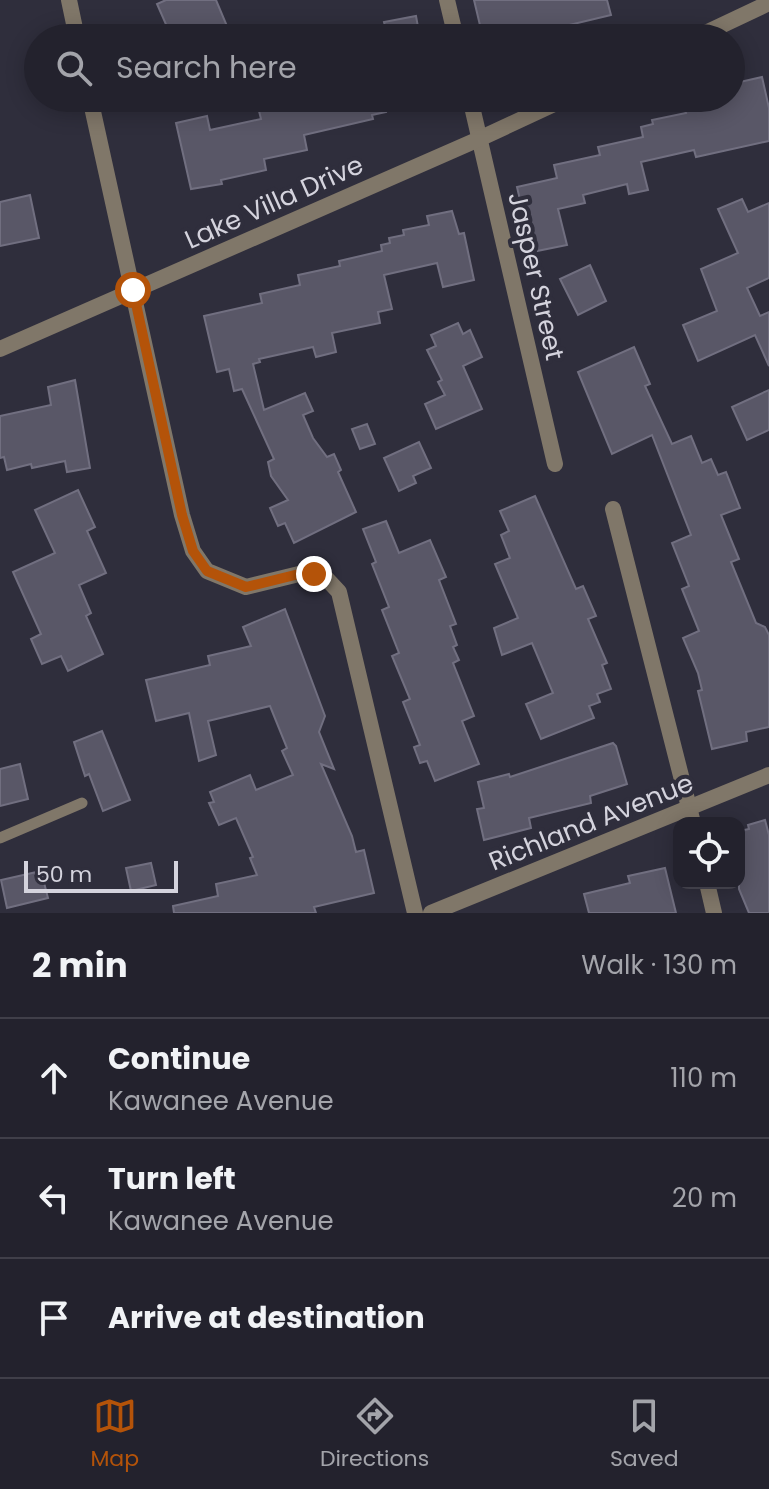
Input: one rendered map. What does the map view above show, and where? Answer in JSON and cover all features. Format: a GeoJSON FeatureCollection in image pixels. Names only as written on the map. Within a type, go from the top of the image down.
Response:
{"type":"FeatureCollection","features":[{"type":"Feature","properties":{"kind":"street"},"geometry":{"type":"LineString","coordinates":[[69,0],[74,24]]}},
{"type":"Feature","properties":{"kind":"street"},"geometry":{"type":"LineString","coordinates":[[447,0],[453,24]]}},
{"type":"Feature","properties":{"kind":"street"},"geometry":{"type":"LineString","coordinates":[[725,24],[769,3]]}},
{"type":"Feature","properties":{"kind":"street"},"geometry":{"type":"LineString","coordinates":[[93,112],[182,515],[193,551],[207,571],[246,587],[299,574],[314,574],[325,577],[339,592],[415,913]]}},
{"type":"Feature","properties":{"kind":"street","name":"Jasper Street"},"geometry":{"type":"LineString","coordinates":[[473,112],[555,464]]}},
{"type":"Feature","properties":{"kind":"street","name":"Lake Villa Drive"},"geometry":{"type":"LineString","coordinates":[[0,349],[537,112]]}},
{"type":"Feature","properties":{"kind":"street"},"geometry":{"type":"LineString","coordinates":[[613,509],[691,815]]}},
{"type":"Feature","properties":{"kind":"street","name":"Richland Avenue"},"geometry":{"type":"LineString","coordinates":[[431,913],[691,815],[769,775]]}},
{"type":"Feature","properties":{"kind":"street"},"geometry":{"type":"LineString","coordinates":[[708,889],[714,913]]}},
{"type":"Feature","properties":{"kind":"lane"},"geometry":{"type":"LineString","coordinates":[[0,838],[82,803]]}},
{"type":"Feature","properties":{"kind":"building"},"geometry":{"type":"Polygon","coordinates":[[[166,0],[216,0],[226,24],[166,24],[157,4],[166,0]]]}},
{"type":"Feature","properties":{"kind":"building"},"geometry":{"type":"Polygon","coordinates":[[[474,0],[607,0],[611,15],[573,24],[480,24],[474,0]]]}},
{"type":"Feature","properties":{"kind":"building"},"geometry":{"type":"Polygon","coordinates":[[[416,16],[417,24],[384,24],[416,16]]]}},
{"type":"Feature","properties":{"kind":"building"},"geometry":{"type":"Polygon","coordinates":[[[762,77],[769,108],[769,141],[696,157],[694,150],[641,162],[648,190],[629,194],[627,184],[583,195],[585,203],[558,209],[567,245],[532,252],[517,187],[557,178],[554,165],[600,155],[598,147],[643,137],[641,127],[653,124],[652,120],[686,112],[745,112],[745,81],[762,77]]]}},
{"type":"Feature","properties":{"kind":"building"},"geometry":{"type":"Polygon","coordinates":[[[259,112],[386,112],[372,115],[373,119],[304,135],[307,150],[264,159],[266,170],[221,180],[222,184],[191,189],[176,123],[207,116],[210,130],[261,119],[259,112]]]}},
{"type":"Feature","properties":{"kind":"building"},"geometry":{"type":"Polygon","coordinates":[[[30,195],[39,238],[0,246],[0,202],[30,195]]]}},
{"type":"Feature","properties":{"kind":"building"},"geometry":{"type":"Polygon","coordinates":[[[742,199],[748,212],[769,203],[769,278],[747,288],[760,316],[769,312],[769,366],[755,335],[698,361],[683,325],[717,311],[701,269],[738,253],[718,209],[742,199]]]}},
{"type":"Feature","properties":{"kind":"building"},"geometry":{"type":"Polygon","coordinates":[[[452,211],[459,234],[464,233],[474,280],[443,287],[437,263],[384,275],[392,309],[378,312],[380,323],[332,333],[336,352],[316,357],[313,347],[259,359],[260,362],[253,364],[264,410],[305,393],[313,411],[303,415],[313,438],[327,457],[334,454],[341,470],[338,472],[356,512],[294,543],[285,523],[278,526],[270,508],[288,500],[271,476],[268,462],[274,459],[242,389],[234,391],[229,369],[217,372],[204,316],[262,303],[260,294],[300,285],[298,275],[340,266],[339,261],[382,251],[381,245],[390,243],[389,238],[404,235],[403,230],[429,225],[427,216],[452,211]]]}},
{"type":"Feature","properties":{"kind":"building"},"geometry":{"type":"Polygon","coordinates":[[[590,265],[606,301],[578,315],[560,279],[590,265]]]}},
{"type":"Feature","properties":{"kind":"building"},"geometry":{"type":"Polygon","coordinates":[[[458,323],[463,334],[470,330],[482,357],[463,366],[482,409],[436,429],[425,404],[445,395],[438,382],[442,380],[427,350],[436,346],[431,335],[458,323]]]}},
{"type":"Feature","properties":{"kind":"building"},"geometry":{"type":"Polygon","coordinates":[[[634,347],[650,384],[645,386],[672,444],[691,436],[702,463],[711,459],[718,475],[726,472],[740,508],[721,515],[739,559],[731,562],[756,623],[765,627],[769,635],[769,727],[746,732],[747,741],[712,749],[698,691],[702,690],[698,673],[683,638],[699,631],[682,589],[689,586],[672,543],[691,535],[652,435],[612,454],[578,372],[634,347]]]}},
{"type":"Feature","properties":{"kind":"building"},"geometry":{"type":"Polygon","coordinates":[[[75,380],[90,468],[67,472],[65,461],[7,470],[4,457],[0,458],[0,416],[51,405],[48,387],[75,380]]]}},
{"type":"Feature","properties":{"kind":"building"},"geometry":{"type":"Polygon","coordinates":[[[769,390],[769,430],[747,440],[732,407],[769,390]]]}},
{"type":"Feature","properties":{"kind":"building"},"geometry":{"type":"Polygon","coordinates":[[[367,424],[375,444],[360,449],[352,429],[367,424]]]}},
{"type":"Feature","properties":{"kind":"building"},"geometry":{"type":"Polygon","coordinates":[[[419,442],[431,468],[413,476],[416,483],[399,491],[384,458],[419,442]]]}},
{"type":"Feature","properties":{"kind":"building"},"geometry":{"type":"Polygon","coordinates":[[[78,490],[95,527],[87,531],[106,573],[79,585],[91,613],[86,616],[103,654],[68,671],[61,656],[42,664],[31,639],[41,634],[13,572],[55,553],[35,510],[78,490]]]}},
{"type":"Feature","properties":{"kind":"building"},"geometry":{"type":"Polygon","coordinates":[[[535,496],[576,589],[583,586],[596,616],[588,619],[607,663],[602,665],[611,689],[597,694],[600,702],[589,706],[594,718],[541,739],[526,704],[553,693],[532,643],[502,655],[494,628],[518,618],[495,564],[510,558],[501,535],[509,531],[500,511],[535,496]]]}},
{"type":"Feature","properties":{"kind":"building"},"geometry":{"type":"Polygon","coordinates":[[[386,521],[399,553],[430,540],[446,577],[439,580],[456,624],[450,626],[457,645],[453,647],[459,660],[453,663],[474,716],[462,721],[479,764],[435,781],[427,761],[420,763],[414,747],[420,745],[403,702],[410,699],[392,656],[399,653],[382,610],[389,607],[372,564],[376,562],[363,529],[386,521]]]}},
{"type":"Feature","properties":{"kind":"building"},"geometry":{"type":"Polygon","coordinates":[[[285,609],[325,716],[319,732],[334,769],[321,764],[356,852],[364,850],[374,893],[314,907],[316,913],[174,913],[173,906],[218,896],[216,884],[257,875],[250,858],[253,857],[236,818],[219,825],[209,803],[214,802],[210,792],[250,775],[256,790],[293,775],[282,751],[287,748],[270,706],[208,721],[216,755],[199,761],[189,713],[156,721],[146,680],[210,665],[208,656],[251,646],[243,627],[285,609]]]}},
{"type":"Feature","properties":{"kind":"building"},"geometry":{"type":"Polygon","coordinates":[[[102,731],[130,800],[103,811],[89,774],[85,776],[74,742],[102,731]]]}},
{"type":"Feature","properties":{"kind":"building"},"geometry":{"type":"Polygon","coordinates":[[[613,743],[627,784],[590,796],[591,803],[529,818],[531,828],[484,840],[477,809],[484,808],[478,782],[509,774],[510,777],[613,743]]]}},
{"type":"Feature","properties":{"kind":"building"},"geometry":{"type":"Polygon","coordinates":[[[20,764],[28,799],[0,806],[0,769],[20,764]]]}},
{"type":"Feature","properties":{"kind":"building"},"geometry":{"type":"Polygon","coordinates":[[[765,820],[769,835],[769,913],[749,913],[739,889],[745,889],[745,830],[749,829],[748,825],[765,820]]]}},
{"type":"Feature","properties":{"kind":"building"},"geometry":{"type":"Polygon","coordinates":[[[151,863],[156,885],[131,891],[126,868],[151,863]]]}},
{"type":"Feature","properties":{"kind":"building"},"geometry":{"type":"Polygon","coordinates":[[[665,868],[676,913],[589,913],[584,894],[630,883],[628,876],[665,868]]]}},
{"type":"Feature","properties":{"kind":"building"},"geometry":{"type":"Polygon","coordinates":[[[41,871],[48,898],[7,908],[1,880],[41,871]]]}},
{"type":"Feature","properties":{"kind":"route"},"geometry":{"type":"LineString","coordinates":[[133,290],[182,515],[193,551],[207,571],[246,587],[299,574],[314,574]]}}]}
